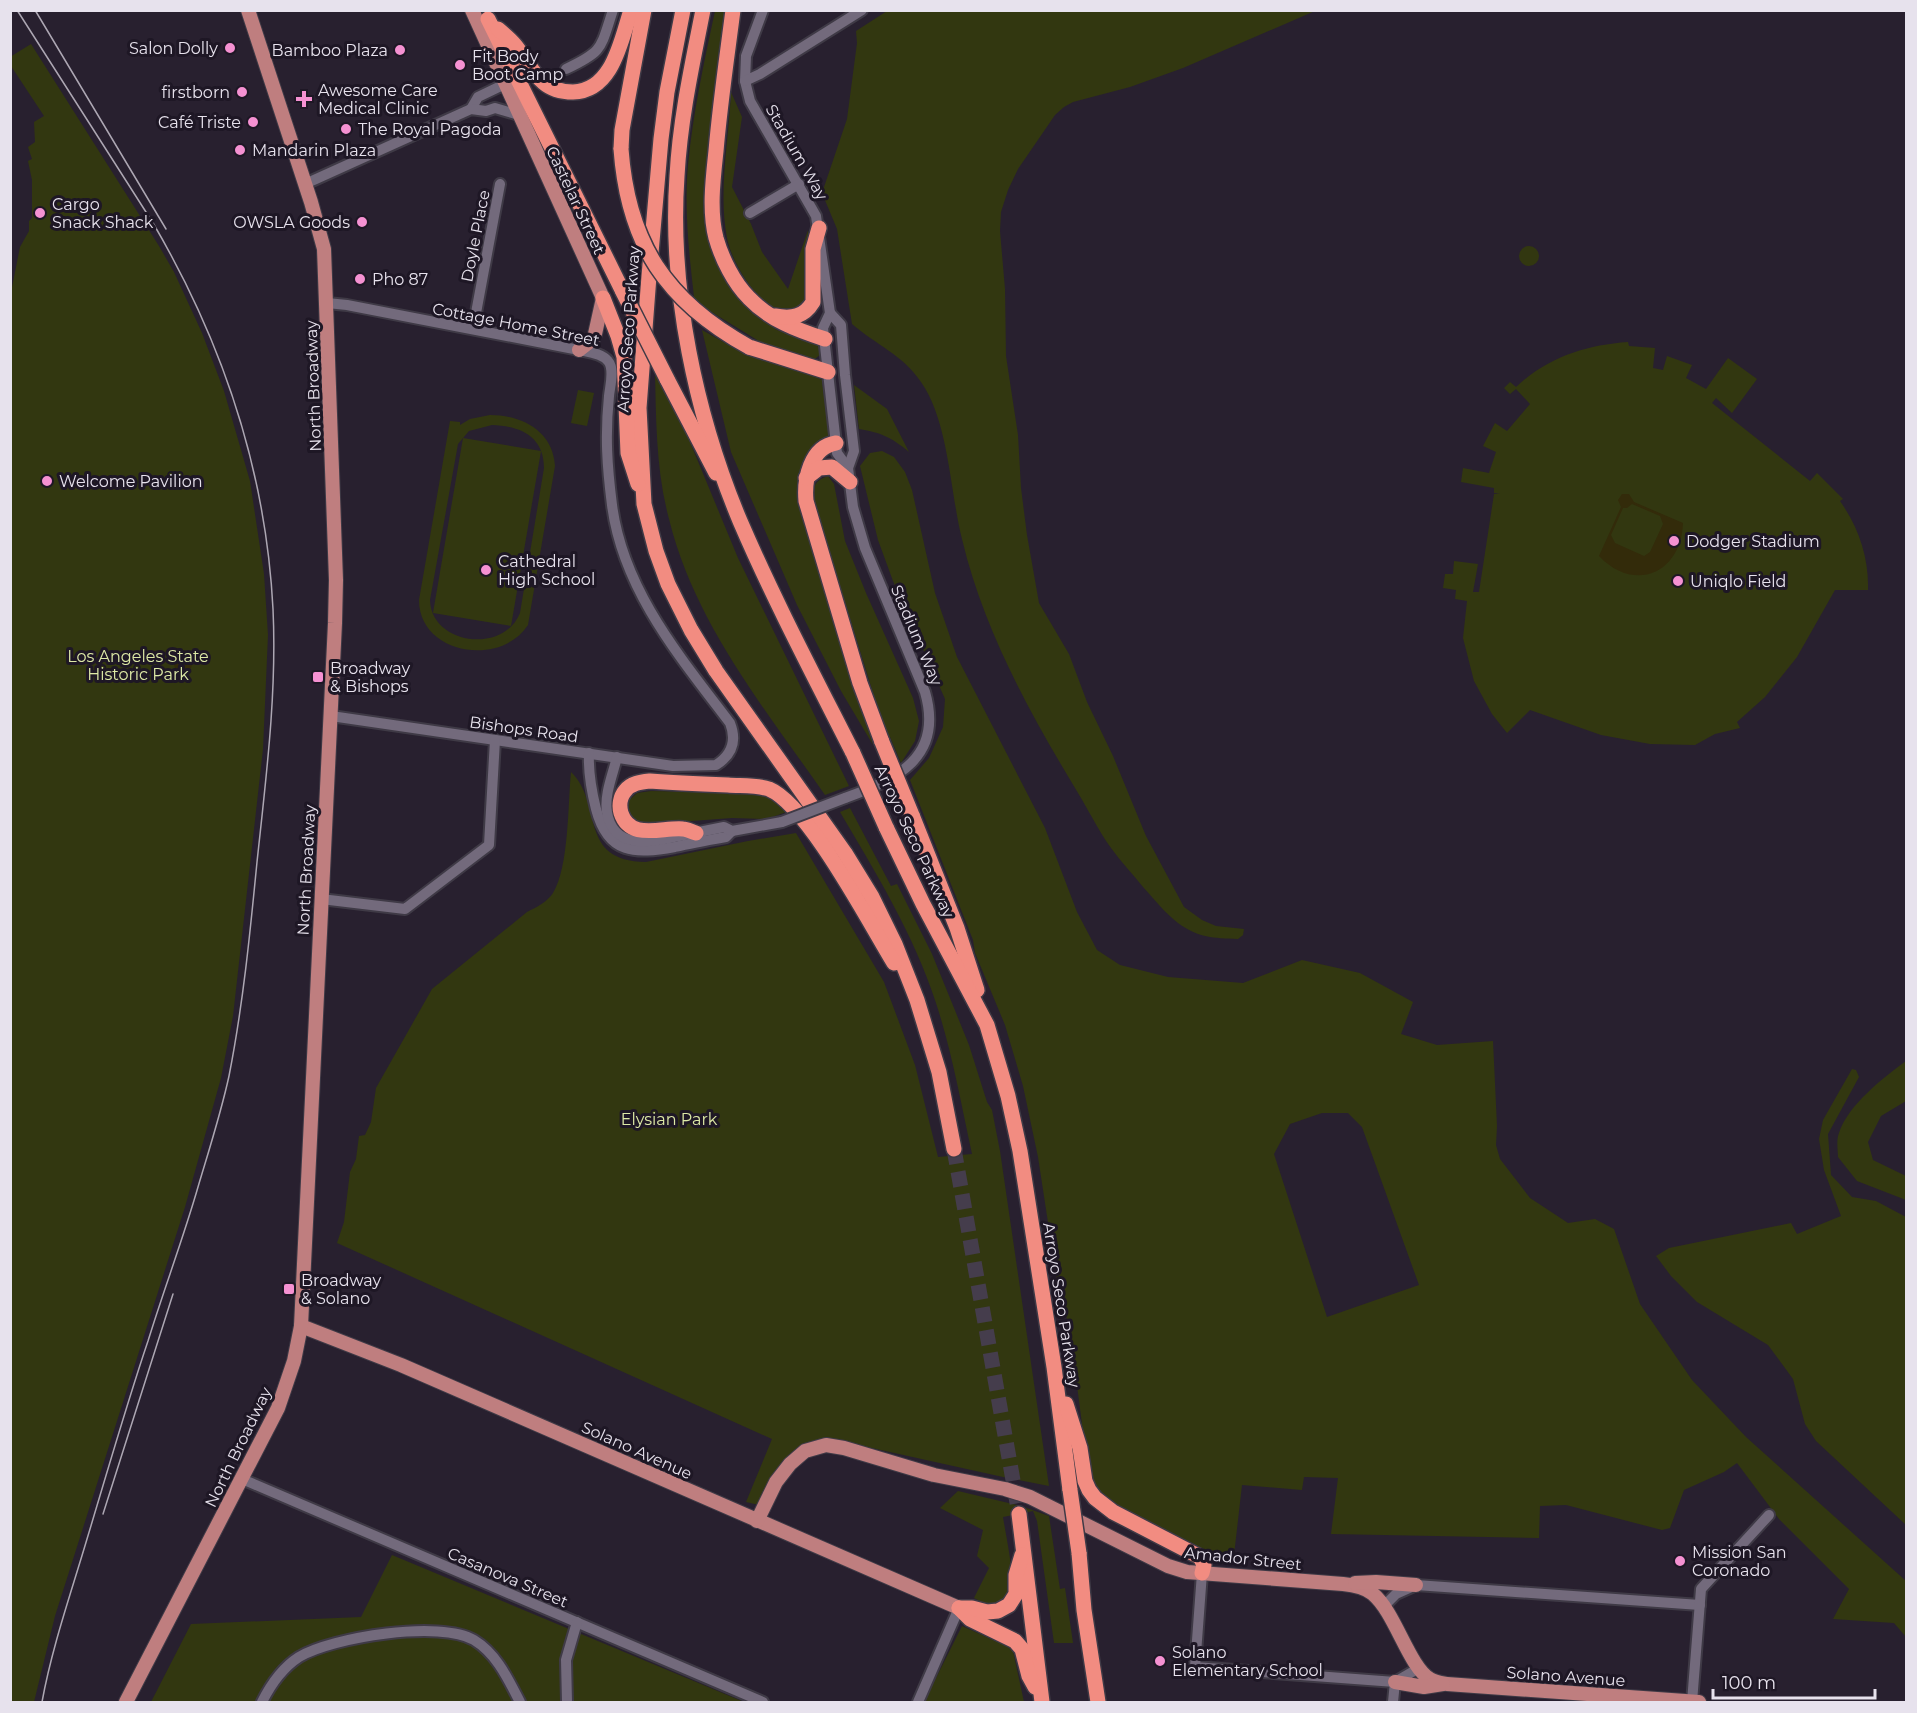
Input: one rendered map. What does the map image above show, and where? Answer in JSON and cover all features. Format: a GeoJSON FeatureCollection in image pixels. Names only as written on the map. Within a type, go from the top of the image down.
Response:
{"type":"FeatureCollection","features":[{"type":"Feature","properties":{"kind":"highway"},"geometry":{"type":"LineString","coordinates":[[486,14],[515,45],[531,70],[543,82],[553,89],[576,92],[593,85],[606,74],[615,60],[631,10]]}},
{"type":"Feature","properties":{"kind":"highway"},"geometry":{"type":"LineString","coordinates":[[644,10],[622,130],[621,149],[623,178],[631,212],[640,236],[658,270],[676,294],[700,316],[721,331],[749,346],[828,372]]}},
{"type":"Feature","properties":{"kind":"highway","name":"Arroyo Seco Parkway"},"geometry":{"type":"LineString","coordinates":[[683,10],[667,92],[661,139],[645,331],[639,408],[644,504],[668,584],[691,630],[716,671],[844,853],[866,888],[895,944],[917,1000],[939,1072],[954,1149]]}},
{"type":"Feature","properties":{"kind":"highway","name":"Arroyo Seco Parkway"},"geometry":{"type":"LineString","coordinates":[[703,10],[687,92],[677,176],[677,264],[688,340],[705,418],[739,518],[771,590],[853,753],[924,904],[987,1025],[1008,1096],[1020,1151],[1054,1367],[1079,1553],[1084,1610],[1098,1702]]}},
{"type":"Feature","properties":{"kind":"highway"},"geometry":{"type":"LineString","coordinates":[[733,10],[714,165],[713,215],[716,237],[736,283],[749,298],[787,326],[825,339]]}},
{"type":"Feature","properties":{"kind":"highway"},"geometry":{"type":"LineString","coordinates":[[486,14],[667,380],[739,518]]}},
{"type":"Feature","properties":{"kind":"highway"},"geometry":{"type":"LineString","coordinates":[[770,315],[795,317],[804,312],[813,302],[815,296],[813,249],[819,228]]}},
{"type":"Feature","properties":{"kind":"highway"},"geometry":{"type":"LineString","coordinates":[[603,298],[624,357],[628,453],[644,504]]}},
{"type":"Feature","properties":{"kind":"highway"},"geometry":{"type":"LineString","coordinates":[[836,443],[831,443],[817,456],[809,468],[806,478],[806,501],[860,684],[957,928],[987,1025]]}},
{"type":"Feature","properties":{"kind":"highway"},"geometry":{"type":"LineString","coordinates":[[806,478],[819,468],[832,467],[849,475]]}},
{"type":"Feature","properties":{"kind":"highway"},"geometry":{"type":"LineString","coordinates":[[696,833],[684,829],[645,831],[634,829],[626,822],[621,812],[622,795],[633,785],[650,781],[761,787],[780,795],[807,823],[917,1000]]}},
{"type":"Feature","properties":{"kind":"highway"},"geometry":{"type":"LineString","coordinates":[[1054,1367],[1080,1448],[1089,1490],[1095,1498],[1113,1512],[1200,1557],[1204,1565],[1202,1573]]}},
{"type":"Feature","properties":{"kind":"highway"},"geometry":{"type":"LineString","coordinates":[[1019,1514],[1042,1702]]}},
{"type":"Feature","properties":{"kind":"highway"},"geometry":{"type":"LineString","coordinates":[[959,1608],[972,1608],[987,1612],[998,1611],[1009,1605],[1016,1594],[1016,1575],[1024,1546]]}},
{"type":"Feature","properties":{"kind":"highway"},"geometry":{"type":"LineString","coordinates":[[959,1608],[970,1619],[1015,1641],[1022,1649],[1029,1676],[1042,1702]]}},
{"type":"Feature","properties":{"kind":"main road","name":"North Broadway"},"geometry":{"type":"LineString","coordinates":[[126,1702],[278,1408],[294,1361],[301,1326],[336,580],[327,303],[323,244],[248,10]]}},
{"type":"Feature","properties":{"kind":"main road","name":"Castelar Street"},"geometry":{"type":"LineString","coordinates":[[472,10],[603,298]]}},
{"type":"Feature","properties":{"kind":"main road"},"geometry":{"type":"LineString","coordinates":[[579,350],[595,334],[603,298]]}},
{"type":"Feature","properties":{"kind":"main road","name":"Solano Avenue"},"geometry":{"type":"LineString","coordinates":[[301,1326],[488,1402],[959,1608]]}},
{"type":"Feature","properties":{"kind":"main road","name":"Amador Street"},"geometry":{"type":"LineString","coordinates":[[757,1521],[776,1482],[789,1464],[806,1451],[826,1445],[934,1474],[1014,1492],[1050,1506],[1168,1566],[1187,1572],[1342,1584],[1366,1589],[1374,1594],[1384,1606]]}},
{"type":"Feature","properties":{"kind":"main road"},"geometry":{"type":"LineString","coordinates":[[1342,1584],[1376,1582],[1416,1585]]}},
{"type":"Feature","properties":{"kind":"main road"},"geometry":{"type":"LineString","coordinates":[[1384,1606],[1419,1668],[1437,1682]]}},
{"type":"Feature","properties":{"kind":"main road","name":"Solano Avenue"},"geometry":{"type":"LineString","coordinates":[[1395,1682],[1424,1687],[1437,1682],[1699,1702]]}},
{"type":"Feature","properties":{"kind":"street"},"geometry":{"type":"LineString","coordinates":[[566,69],[591,57],[599,49],[613,10]]}},
{"type":"Feature","properties":{"kind":"street","name":"Stadium Way"},"geometry":{"type":"LineString","coordinates":[[763,10],[746,56],[745,81],[750,101],[816,216],[830,312],[823,328],[837,453],[849,475]]}},
{"type":"Feature","properties":{"kind":"street"},"geometry":{"type":"LineString","coordinates":[[745,81],[862,10]]}},
{"type":"Feature","properties":{"kind":"street"},"geometry":{"type":"LineString","coordinates":[[471,109],[478,97],[505,84]]}},
{"type":"Feature","properties":{"kind":"street"},"geometry":{"type":"LineString","coordinates":[[305,184],[471,109],[486,111],[495,108],[519,116]]}},
{"type":"Feature","properties":{"kind":"street","name":"Doyle Place"},"geometry":{"type":"LineString","coordinates":[[473,329],[500,184]]}},
{"type":"Feature","properties":{"kind":"street"},"geometry":{"type":"LineString","coordinates":[[750,213],[799,184]]}},
{"type":"Feature","properties":{"kind":"street","name":"Cottage Home Street"},"geometry":{"type":"LineString","coordinates":[[327,303],[348,305],[579,350],[601,355],[609,361],[611,366],[605,432],[608,478],[619,538],[634,581],[654,619],[733,730],[734,742],[730,754],[712,767]]}},
{"type":"Feature","properties":{"kind":"street","name":"Stadium Way"},"geometry":{"type":"LineString","coordinates":[[589,753],[588,774],[599,820],[606,833],[624,848],[638,851],[654,851],[726,837],[732,831],[782,822],[880,785],[902,772],[918,756],[930,718],[925,692],[865,548],[853,507],[849,475],[854,451],[844,375],[841,325],[830,312]]}},
{"type":"Feature","properties":{"kind":"street","name":"Bishops Road"},"geometry":{"type":"LineString","coordinates":[[331,716],[673,766],[712,767]]}},
{"type":"Feature","properties":{"kind":"street"},"geometry":{"type":"LineString","coordinates":[[321,900],[405,909],[489,845],[495,740]]}},
{"type":"Feature","properties":{"kind":"street","name":"Stadium Way"},"geometry":{"type":"LineString","coordinates":[[616,757],[606,806],[609,819],[619,833],[631,841],[648,843],[724,827],[732,831]]}},
{"type":"Feature","properties":{"kind":"street","name":"Casanova Street"},"geometry":{"type":"LineString","coordinates":[[242,1479],[763,1702]]}},
{"type":"Feature","properties":{"kind":"street"},"geometry":{"type":"LineString","coordinates":[[1692,1702],[1701,1588],[1769,1515]]}},
{"type":"Feature","properties":{"kind":"street"},"geometry":{"type":"LineString","coordinates":[[1202,1573],[1196,1667],[1395,1682],[1419,1668]]}},
{"type":"Feature","properties":{"kind":"street"},"geometry":{"type":"LineString","coordinates":[[1384,1606],[1396,1594],[1416,1585],[1700,1605]]}},
{"type":"Feature","properties":{"kind":"street"},"geometry":{"type":"LineString","coordinates":[[918,1702],[959,1608]]}},
{"type":"Feature","properties":{"kind":"street"},"geometry":{"type":"LineString","coordinates":[[567,1702],[566,1660],[577,1622]]}},
{"type":"Feature","properties":{"kind":"street"},"geometry":{"type":"LineString","coordinates":[[262,1702],[270,1686],[284,1669],[300,1657],[318,1649],[357,1638],[387,1634],[445,1632],[460,1633],[473,1639],[492,1654],[519,1702]]}},
{"type":"Feature","properties":{"kind":"street"},"geometry":{"type":"LineString","coordinates":[[1393,1702],[1395,1682]]}},
{"type":"Feature","properties":{"kind":"green space"},"geometry":{"type":"Polygon","coordinates":[[[715,11],[726,11],[705,213],[719,269],[742,302],[777,330],[819,345],[822,353],[815,359],[770,348],[705,308],[694,297],[687,214],[688,165],[696,107],[715,11]]]}},
{"type":"Feature","properties":{"kind":"green space"},"geometry":{"type":"Polygon","coordinates":[[[887,11],[1315,11],[1183,68],[1130,87],[1073,102],[1064,107],[1055,115],[1018,169],[1001,212],[1006,356],[1018,435],[1027,535],[1039,603],[1069,654],[1087,702],[1113,756],[1146,836],[1184,907],[1202,920],[1216,926],[1244,929],[1243,935],[1238,939],[1206,936],[1193,932],[1178,923],[1143,887],[1103,836],[1028,705],[996,640],[971,574],[958,520],[948,458],[938,417],[930,398],[914,372],[906,364],[852,324],[837,229],[822,193],[847,119],[857,43],[856,31],[887,11]]]}},
{"type":"Feature","properties":{"kind":"green space","name":"Los Angeles State Historic Park"},"geometry":{"type":"Polygon","coordinates":[[[31,44],[159,246],[174,272],[202,333],[224,391],[250,481],[264,574],[268,635],[263,749],[233,1016],[221,1078],[185,1207],[55,1616],[34,1702],[11,1702],[10,297],[20,247],[29,231],[29,221],[32,218],[32,180],[28,161],[32,159],[28,147],[35,142],[34,122],[44,116],[11,66],[10,57],[31,44]]]}},
{"type":"Feature","properties":{"kind":"green space"},"geometry":{"type":"Polygon","coordinates":[[[731,92],[742,117],[732,187],[762,252],[788,289],[808,230],[812,278],[810,296],[806,305],[794,312],[781,311],[760,297],[742,274],[730,249],[724,202],[731,92]]]}},
{"type":"Feature","properties":{"kind":"green space"},"geometry":{"type":"Polygon","coordinates":[[[1529,246],[1536,249],[1539,256],[1536,263],[1529,266],[1522,263],[1519,256],[1522,249],[1529,246]]]}},
{"type":"Feature","properties":{"kind":"green space"},"geometry":{"type":"Polygon","coordinates":[[[702,330],[745,354],[811,373],[822,380],[829,437],[813,450],[799,474],[801,512],[873,745],[841,691],[797,605],[731,452],[702,330]]]}},
{"type":"Feature","properties":{"kind":"green space","name":"Dodger Stadium"},"geometry":{"type":"Polygon","coordinates":[[[1628,342],[1629,346],[1655,348],[1653,368],[1663,370],[1667,356],[1692,365],[1686,378],[1706,389],[1728,358],[1757,379],[1732,413],[1716,398],[1712,403],[1810,481],[1817,473],[1843,499],[1840,501],[1853,522],[1862,544],[1867,566],[1868,590],[1835,590],[1797,657],[1765,697],[1737,722],[1740,728],[1715,734],[1695,745],[1650,744],[1601,735],[1530,710],[1507,733],[1492,714],[1474,681],[1463,638],[1467,601],[1455,599],[1456,590],[1443,588],[1445,574],[1453,574],[1454,561],[1478,564],[1473,592],[1479,592],[1494,494],[1500,494],[1494,493],[1494,488],[1461,482],[1463,468],[1489,473],[1496,452],[1483,446],[1495,423],[1507,431],[1530,404],[1516,389],[1510,394],[1504,388],[1510,382],[1516,387],[1541,368],[1568,354],[1597,346],[1628,342]]]}},
{"type":"Feature","properties":{"kind":"green space"},"geometry":{"type":"Polygon","coordinates":[[[655,370],[685,430],[738,558],[849,786],[825,795],[734,663],[695,593],[680,557],[661,482],[655,370]]]}},
{"type":"Feature","properties":{"kind":"green space"},"geometry":{"type":"Polygon","coordinates":[[[854,385],[887,409],[909,452],[886,436],[859,429],[854,385]]]}},
{"type":"Feature","properties":{"kind":"green space"},"geometry":{"type":"Polygon","coordinates":[[[578,390],[594,393],[587,426],[571,423],[578,390]]]}},
{"type":"Feature","properties":{"kind":"green space"},"geometry":{"type":"Polygon","coordinates":[[[490,415],[502,416],[534,427],[548,443],[555,466],[528,625],[515,638],[499,647],[481,650],[463,649],[446,643],[432,633],[423,618],[419,600],[450,421],[460,422],[460,425],[470,419],[490,415]],[[492,425],[469,431],[458,444],[430,600],[433,615],[442,626],[454,635],[469,639],[484,639],[499,635],[511,626],[520,613],[544,468],[540,448],[535,441],[521,431],[492,425]]]}},
{"type":"Feature","properties":{"kind":"green space"},"geometry":{"type":"Polygon","coordinates":[[[463,438],[541,451],[511,626],[433,613],[463,438]]]}},
{"type":"Feature","properties":{"kind":"green space"},"geometry":{"type":"Polygon","coordinates":[[[882,451],[894,457],[905,472],[912,490],[935,593],[957,657],[1045,828],[1077,912],[1097,950],[1120,965],[1168,977],[1243,983],[1302,960],[1360,973],[1413,1002],[1401,1034],[1437,1045],[1493,1041],[1496,1145],[1500,1159],[1530,1198],[1568,1223],[1595,1219],[1614,1229],[1640,1304],[1692,1380],[1746,1437],[1906,1581],[1906,1637],[1894,1623],[1833,1619],[1849,1589],[1779,1519],[1737,1463],[1724,1472],[1684,1490],[1670,1528],[1662,1530],[1566,1505],[1540,1506],[1539,1538],[1331,1534],[1338,1478],[1304,1477],[1302,1490],[1242,1485],[1233,1564],[1213,1562],[1116,1510],[1096,1492],[1088,1470],[1069,1324],[1060,1301],[1038,1157],[1023,1086],[1005,1025],[975,953],[973,940],[910,780],[929,758],[943,727],[945,699],[893,581],[878,540],[860,466],[870,453],[882,451]],[[1322,1113],[1290,1124],[1274,1154],[1327,1317],[1419,1285],[1362,1127],[1348,1113],[1322,1113]]]}},
{"type":"Feature","properties":{"kind":"green space"},"geometry":{"type":"Polygon","coordinates":[[[828,476],[834,484],[845,541],[913,698],[919,721],[915,741],[901,763],[890,737],[887,738],[815,505],[816,483],[828,476]]]}},
{"type":"Feature","properties":{"kind":"green space","name":"Elysian Park"},"geometry":{"type":"Polygon","coordinates":[[[571,772],[581,785],[587,799],[601,842],[610,852],[624,859],[646,862],[796,833],[884,982],[915,1065],[938,1157],[972,1154],[952,1059],[936,1003],[905,929],[840,812],[850,808],[891,886],[897,884],[932,954],[969,1045],[987,1102],[992,1110],[1049,1486],[831,1439],[795,1452],[772,1475],[759,1505],[746,1502],[772,1439],[337,1243],[344,1222],[350,1172],[356,1159],[359,1136],[365,1135],[371,1122],[376,1088],[432,989],[527,912],[545,902],[553,893],[565,852],[571,772]]]}},
{"type":"Feature","properties":{"kind":"green space"},"geometry":{"type":"Polygon","coordinates":[[[651,791],[744,793],[768,796],[789,811],[767,819],[732,818],[638,825],[628,815],[628,801],[637,793],[651,791]]]}},
{"type":"Feature","properties":{"kind":"green space"},"geometry":{"type":"Polygon","coordinates":[[[1906,1061],[1906,1101],[1881,1116],[1868,1142],[1873,1160],[1906,1176],[1906,1200],[1857,1181],[1838,1157],[1837,1142],[1844,1123],[1858,1102],[1906,1061]]]}},
{"type":"Feature","properties":{"kind":"green space"},"geometry":{"type":"Polygon","coordinates":[[[1852,1069],[1856,1070],[1859,1077],[1828,1134],[1831,1175],[1852,1197],[1876,1201],[1906,1217],[1906,1525],[1816,1441],[1805,1424],[1793,1379],[1768,1345],[1697,1302],[1671,1276],[1656,1256],[1669,1248],[1791,1223],[1797,1234],[1841,1216],[1824,1170],[1819,1139],[1823,1120],[1852,1069]]]}},
{"type":"Feature","properties":{"kind":"green space"},"geometry":{"type":"Polygon","coordinates":[[[958,1491],[1021,1506],[1049,1516],[1060,1589],[1065,1588],[1073,1643],[1054,1643],[1037,1521],[1033,1511],[1003,1517],[1011,1567],[1011,1592],[1005,1601],[990,1609],[978,1606],[980,1601],[974,1598],[989,1568],[977,1556],[983,1530],[940,1508],[958,1491]]]}},
{"type":"Feature","properties":{"kind":"green space"},"geometry":{"type":"Polygon","coordinates":[[[392,1555],[744,1702],[151,1702],[191,1624],[361,1617],[392,1555]]]}},
{"type":"Feature","properties":{"kind":"green space"},"geometry":{"type":"Polygon","coordinates":[[[962,1626],[1007,1646],[1013,1651],[1024,1702],[924,1702],[962,1626]]]}},
{"type":"Feature","properties":{"kind":"sand"},"geometry":{"type":"Polygon","coordinates":[[[1622,494],[1629,494],[1634,502],[1683,523],[1680,541],[1674,555],[1665,566],[1640,575],[1627,574],[1599,556],[1621,507],[1618,500],[1622,494]],[[1632,504],[1623,508],[1611,535],[1615,543],[1644,556],[1650,552],[1663,524],[1660,516],[1632,504]]]}},
{"type":"Feature","properties":{"kind":"sand"},"geometry":{"type":"Polygon","coordinates":[[[179,655],[187,655],[192,660],[190,671],[179,673],[174,668],[174,660],[179,655]]]}},
{"type":"Feature","properties":{"kind":"tunnel"},"geometry":{"type":"LineString","coordinates":[[954,1149],[1019,1514]]}},
{"type":"Feature","properties":{"kind":"tram line"},"geometry":{"type":"LineString","coordinates":[[17,10],[153,223],[200,314],[236,409],[250,458],[269,558],[274,641],[270,736],[264,799],[246,969],[229,1076],[219,1118],[192,1206],[132,1390],[62,1620],[42,1702]]}},
{"type":"Feature","properties":{"kind":"tram line"},"geometry":{"type":"LineString","coordinates":[[35,10],[166,229]]}},
{"type":"Feature","properties":{"kind":"tram line"},"geometry":{"type":"LineString","coordinates":[[103,1514],[173,1294]]}},
{"type":"Feature","properties":{"kind":"place","name":"Salon Dolly"},"geometry":{"type":"Point","coordinates":[230,48]}},
{"type":"Feature","properties":{"kind":"place","name":"Bamboo Plaza"},"geometry":{"type":"Point","coordinates":[400,50]}},
{"type":"Feature","properties":{"kind":"place","name":"Fit Body Boot Camp"},"geometry":{"type":"Point","coordinates":[460,65]}},
{"type":"Feature","properties":{"kind":"place","name":"firstborn"},"geometry":{"type":"Point","coordinates":[242,92]}},
{"type":"Feature","properties":{"kind":"place","name":"Awesome Care Medical Clinic"},"geometry":{"type":"Point","coordinates":[304,99]}},
{"type":"Feature","properties":{"kind":"place","name":"Café Triste"},"geometry":{"type":"Point","coordinates":[253,122]}},
{"type":"Feature","properties":{"kind":"place","name":"The Royal Pagoda"},"geometry":{"type":"Point","coordinates":[346,129]}},
{"type":"Feature","properties":{"kind":"place","name":"Mandarin Plaza"},"geometry":{"type":"Point","coordinates":[240,150]}},
{"type":"Feature","properties":{"kind":"place","name":"Cargo Snack Shack"},"geometry":{"type":"Point","coordinates":[40,213]}},
{"type":"Feature","properties":{"kind":"place","name":"OWSLA Goods"},"geometry":{"type":"Point","coordinates":[362,222]}},
{"type":"Feature","properties":{"kind":"place","name":"Pho 87"},"geometry":{"type":"Point","coordinates":[360,279]}},
{"type":"Feature","properties":{"kind":"place","name":"Welcome Pavilion"},"geometry":{"type":"Point","coordinates":[47,481]}},
{"type":"Feature","properties":{"kind":"place","name":"Dodger Stadium"},"geometry":{"type":"Point","coordinates":[1674,541]}},
{"type":"Feature","properties":{"kind":"place","name":"Cathedral High School"},"geometry":{"type":"Point","coordinates":[486,570]}},
{"type":"Feature","properties":{"kind":"place","name":"Uniqlo Field"},"geometry":{"type":"Point","coordinates":[1678,581]}},
{"type":"Feature","properties":{"kind":"place","name":"Broadway & Bishops"},"geometry":{"type":"Point","coordinates":[318,677]}},
{"type":"Feature","properties":{"kind":"place","name":"Broadway & Solano"},"geometry":{"type":"Point","coordinates":[289,1289]}},
{"type":"Feature","properties":{"kind":"place","name":"Mission San Coronado"},"geometry":{"type":"Point","coordinates":[1680,1561]}},
{"type":"Feature","properties":{"kind":"place","name":"Solano Elementary School"},"geometry":{"type":"Point","coordinates":[1160,1661]}}]}
